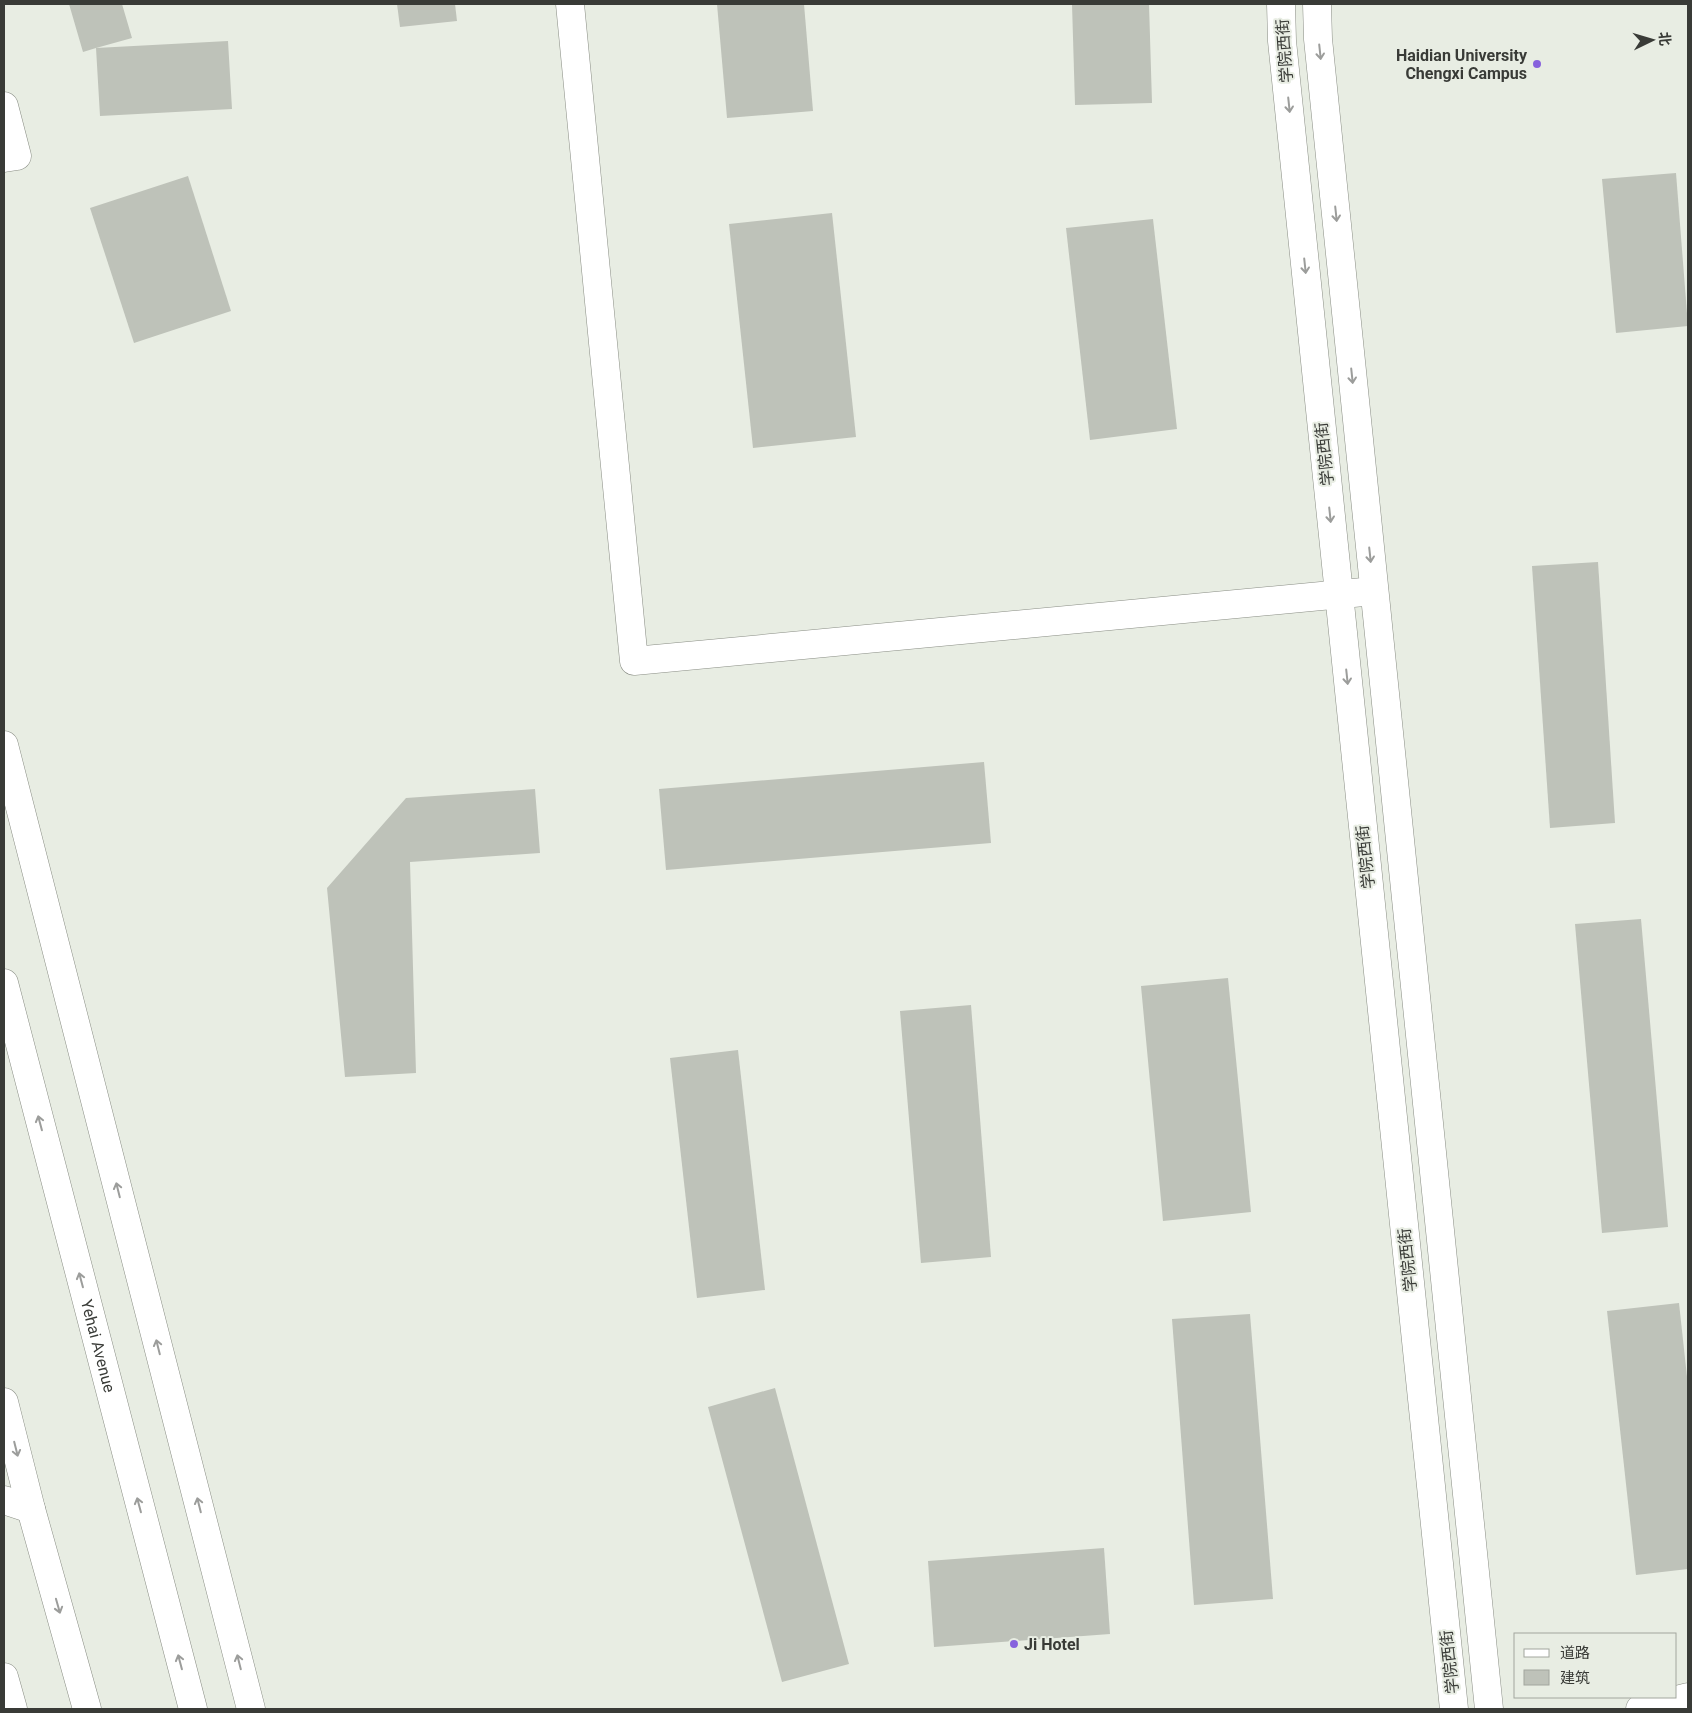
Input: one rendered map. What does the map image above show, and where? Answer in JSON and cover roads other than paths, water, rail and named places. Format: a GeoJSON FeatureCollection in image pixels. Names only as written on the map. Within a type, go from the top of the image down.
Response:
{"type":"FeatureCollection","features":[{"type":"Feature","properties":{"kind":"main road"},"geometry":{"type":"LineString","coordinates":[[570,4],[634,661],[1374,591]]}},
{"type":"Feature","properties":{"kind":"main road","name":"学院西街"},"geometry":{"type":"LineString","coordinates":[[1281,4],[1282,41],[1338,595],[1454,1709]]}},
{"type":"Feature","properties":{"kind":"main road"},"geometry":{"type":"LineString","coordinates":[[1317,4],[1318,39],[1489,1709]]}},
{"type":"Feature","properties":{"kind":"main road"},"geometry":{"type":"LineString","coordinates":[[4,106],[17,156],[4,158]]}},
{"type":"Feature","properties":{"kind":"main road"},"geometry":{"type":"LineString","coordinates":[[4,745],[251,1709]]}},
{"type":"Feature","properties":{"kind":"main road","name":"Yehai Avenue"},"geometry":{"type":"LineString","coordinates":[[4,983],[192,1709]]}},
{"type":"Feature","properties":{"kind":"main road"},"geometry":{"type":"LineString","coordinates":[[4,1402],[31,1509],[86,1709]]}},
{"type":"Feature","properties":{"kind":"main road"},"geometry":{"type":"LineString","coordinates":[[4,1500],[31,1509]]}},
{"type":"Feature","properties":{"kind":"main road"},"geometry":{"type":"LineString","coordinates":[[4,1677],[13,1709]]}},
{"type":"Feature","properties":{"kind":"main road"},"geometry":{"type":"LineString","coordinates":[[1640,1709],[1688,1697]]}},
{"type":"Feature","properties":{"kind":"place","name":"Haidian University Chengxi Campus"},"geometry":{"type":"Point","coordinates":[1537,64]}},
{"type":"Feature","properties":{"kind":"place","name":"Ji Hotel"},"geometry":{"type":"Point","coordinates":[1014,1644]}}]}
